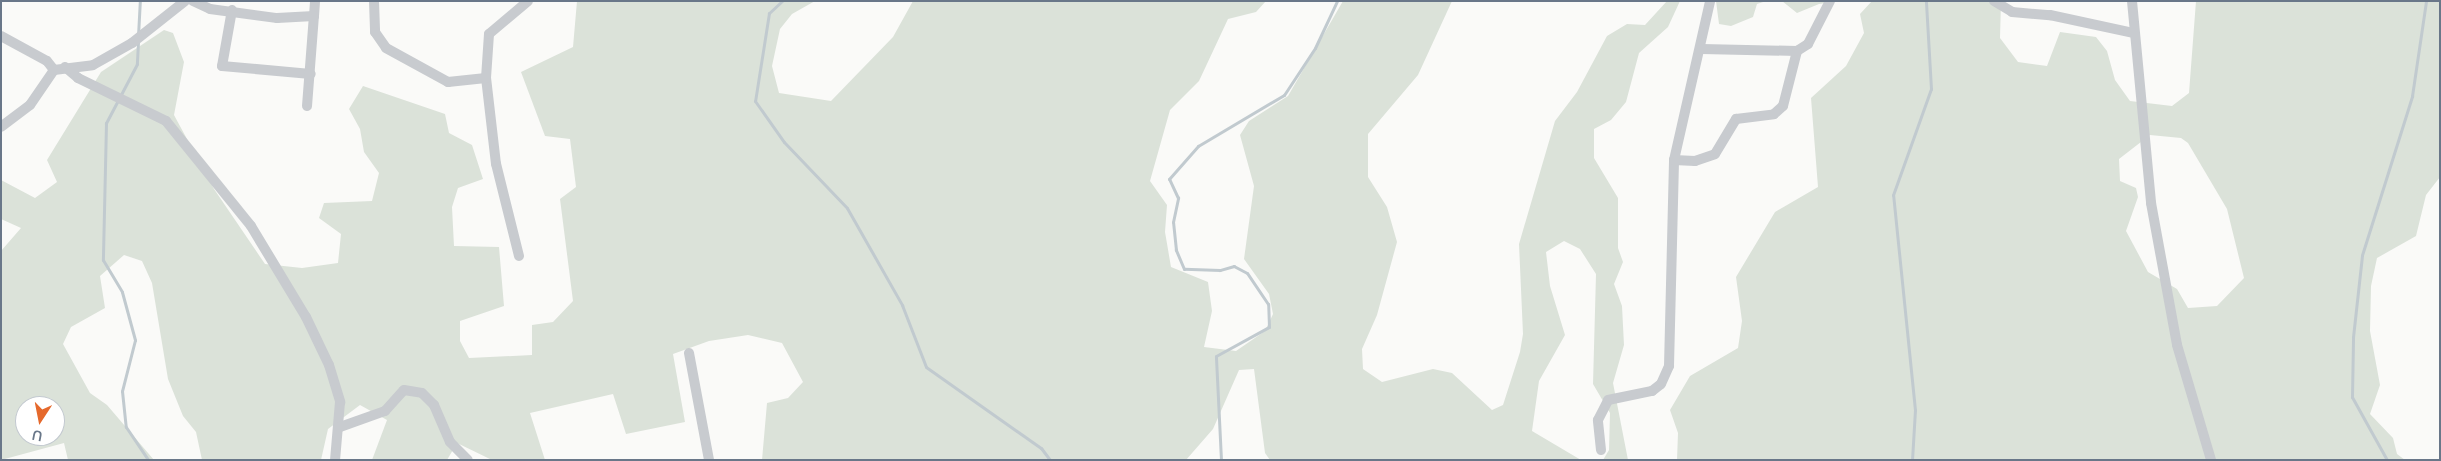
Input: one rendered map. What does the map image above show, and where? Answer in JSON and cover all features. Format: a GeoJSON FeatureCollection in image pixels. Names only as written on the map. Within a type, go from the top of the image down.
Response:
{"type":"FeatureCollection","features":[{"type":"Feature","properties":{"kind":"street"},"geometry":{"type":"LineString","coordinates":[[1,127],[30,105],[54,70],[65,67],[93,65],[132,43],[185,1]]}},
{"type":"Feature","properties":{"kind":"street"},"geometry":{"type":"LineString","coordinates":[[193,1],[260,18],[314,16]]}},
{"type":"Feature","properties":{"kind":"street"},"geometry":{"type":"LineString","coordinates":[[307,106],[311,74],[315,1]]}},
{"type":"Feature","properties":{"kind":"street"},"geometry":{"type":"LineString","coordinates":[[374,1],[375,32],[386,48],[448,82],[486,78]]}},
{"type":"Feature","properties":{"kind":"street"},"geometry":{"type":"LineString","coordinates":[[519,256],[496,164],[486,78],[489,34],[528,1]]}},
{"type":"Feature","properties":{"kind":"street"},"geometry":{"type":"LineString","coordinates":[[1601,450],[1598,420],[1608,400],[1652,391],[1661,384],[1669,366],[1674,160],[1683,108],[1702,49],[1710,1]]}},
{"type":"Feature","properties":{"kind":"street"},"geometry":{"type":"LineString","coordinates":[[1702,49],[1798,51],[1808,44],[1830,1]]}},
{"type":"Feature","properties":{"kind":"street"},"geometry":{"type":"LineString","coordinates":[[1994,1],[2012,12],[2050,15],[2134,33]]}},
{"type":"Feature","properties":{"kind":"street"},"geometry":{"type":"LineString","coordinates":[[2132,1],[2151,203],[2172,318],[2212,460]]}},
{"type":"Feature","properties":{"kind":"street"},"geometry":{"type":"LineString","coordinates":[[232,10],[222,66],[311,74]]}},
{"type":"Feature","properties":{"kind":"street"},"geometry":{"type":"LineString","coordinates":[[1,36],[47,61],[54,70]]}},
{"type":"Feature","properties":{"kind":"street"},"geometry":{"type":"LineString","coordinates":[[1674,160],[1695,161],[1715,154],[1736,119],[1778,110],[1798,51]]}},
{"type":"Feature","properties":{"kind":"street"},"geometry":{"type":"LineString","coordinates":[[65,67],[78,78],[107,89],[166,122],[274,260],[329,365],[340,402],[340,427],[335,460]]}},
{"type":"Feature","properties":{"kind":"street"},"geometry":{"type":"LineString","coordinates":[[689,353],[709,460]]}},
{"type":"Feature","properties":{"kind":"street"},"geometry":{"type":"LineString","coordinates":[[340,427],[385,411],[404,390],[422,393],[434,404],[450,442],[468,460]]}},
{"type":"Feature","properties":{"kind":"shaded area"},"geometry":{"type":"Polygon","coordinates":[[[577,1],[815,1],[792,14],[780,29],[772,66],[779,93],[831,101],[893,37],[913,1],[1266,1],[1256,12],[1228,19],[1199,81],[1170,110],[1150,181],[1167,205],[1165,232],[1171,267],[1208,282],[1212,311],[1204,347],[1236,351],[1265,331],[1273,314],[1269,294],[1244,259],[1254,186],[1240,135],[1249,121],[1288,96],[1343,1],[1452,1],[1418,75],[1368,134],[1368,177],[1387,207],[1397,242],[1377,315],[1362,349],[1363,369],[1382,382],[1433,369],[1452,373],[1492,410],[1503,405],[1520,352],[1523,334],[1519,244],[1555,121],[1577,92],[1607,36],[1627,24],[1645,25],[1667,1],[1680,1],[1668,27],[1639,53],[1626,102],[1611,120],[1594,129],[1594,158],[1618,198],[1618,248],[1623,262],[1614,284],[1622,306],[1624,345],[1613,383],[1628,460],[1603,460],[1609,450],[1610,413],[1593,384],[1596,274],[1580,249],[1564,241],[1546,252],[1550,286],[1565,335],[1539,381],[1532,431],[1581,460],[1270,460],[1265,453],[1254,369],[1239,370],[1213,429],[1186,460],[762,460],[767,403],[788,398],[803,382],[782,343],[748,335],[709,341],[673,354],[685,422],[626,434],[613,394],[530,413],[545,460],[492,460],[457,443],[447,460],[372,460],[387,420],[360,405],[328,429],[321,460],[202,460],[196,432],[183,416],[168,379],[152,283],[142,261],[124,255],[100,276],[105,308],[71,327],[63,344],[90,393],[107,405],[154,460],[68,460],[65,446],[65,396],[15,396],[15,446],[53,446],[1,460],[1,251],[21,228],[1,219],[1,180],[35,198],[57,182],[47,160],[101,72],[164,30],[173,33],[184,62],[174,115],[214,189],[265,264],[302,268],[338,263],[341,234],[319,218],[324,203],[372,201],[379,173],[364,152],[360,129],[349,109],[363,86],[445,114],[449,133],[472,145],[483,179],[458,188],[452,207],[454,246],[499,247],[504,306],[460,321],[460,341],[469,358],[532,355],[532,325],[553,322],[573,301],[560,199],[576,187],[570,139],[545,136],[521,72],[573,47],[577,1]]]}},
{"type":"Feature","properties":{"kind":"shaded area"},"geometry":{"type":"Polygon","coordinates":[[[1716,1],[1766,1],[1757,4],[1753,17],[1731,26],[1719,24],[1716,1]]]}},
{"type":"Feature","properties":{"kind":"shaded area"},"geometry":{"type":"Polygon","coordinates":[[[1782,1],[1841,1],[1819,4],[1797,13],[1782,1]]]}},
{"type":"Feature","properties":{"kind":"shaded area"},"geometry":{"type":"Polygon","coordinates":[[[1872,1],[2001,1],[2000,38],[2018,62],[2047,66],[2060,32],[2096,37],[2107,51],[2115,80],[2130,101],[2172,106],[2189,93],[2196,1],[2440,1],[2440,177],[2426,195],[2416,236],[2377,258],[2371,286],[2370,331],[2380,385],[2370,414],[2393,438],[2397,454],[2405,460],[1677,460],[1678,433],[1670,410],[1690,376],[1738,348],[1742,321],[1736,277],[1775,212],[1818,187],[1811,98],[1846,66],[1864,33],[1860,14],[1872,1]],[[2150,135],[2119,159],[2120,181],[2136,188],[2138,197],[2126,231],[2148,272],[2177,289],[2188,308],[2217,306],[2244,278],[2227,209],[2188,143],[2181,138],[2150,135]]]}},
{"type":"Feature","properties":{"kind":"waterway"},"geometry":{"type":"LineString","coordinates":[[138,36],[140,1]]}},
{"type":"Feature","properties":{"kind":"waterway"},"geometry":{"type":"LineString","coordinates":[[782,1],[769,13],[755,101],[784,142],[847,208],[902,305],[926,367],[1041,448],[1050,460]]}},
{"type":"Feature","properties":{"kind":"waterway"},"geometry":{"type":"LineString","coordinates":[[1221,460],[1216,356],[1269,327],[1268,304],[1247,273],[1234,266],[1220,270],[1184,269],[1176,250],[1173,222],[1178,198],[1169,179],[1198,146],[1284,95],[1315,48],[1337,1]]}},
{"type":"Feature","properties":{"kind":"waterway"},"geometry":{"type":"LineString","coordinates":[[1912,460],[1915,410],[1893,195],[1931,89],[1926,1]]}},
{"type":"Feature","properties":{"kind":"waterway"},"geometry":{"type":"LineString","coordinates":[[2387,460],[2352,397],[2353,337],[2362,255],[2412,96],[2426,1]]}},
{"type":"Feature","properties":{"kind":"waterway"},"geometry":{"type":"LineString","coordinates":[[138,42],[137,64],[106,123],[103,260],[122,292],[135,340],[122,391],[126,427],[148,460]]}}]}
